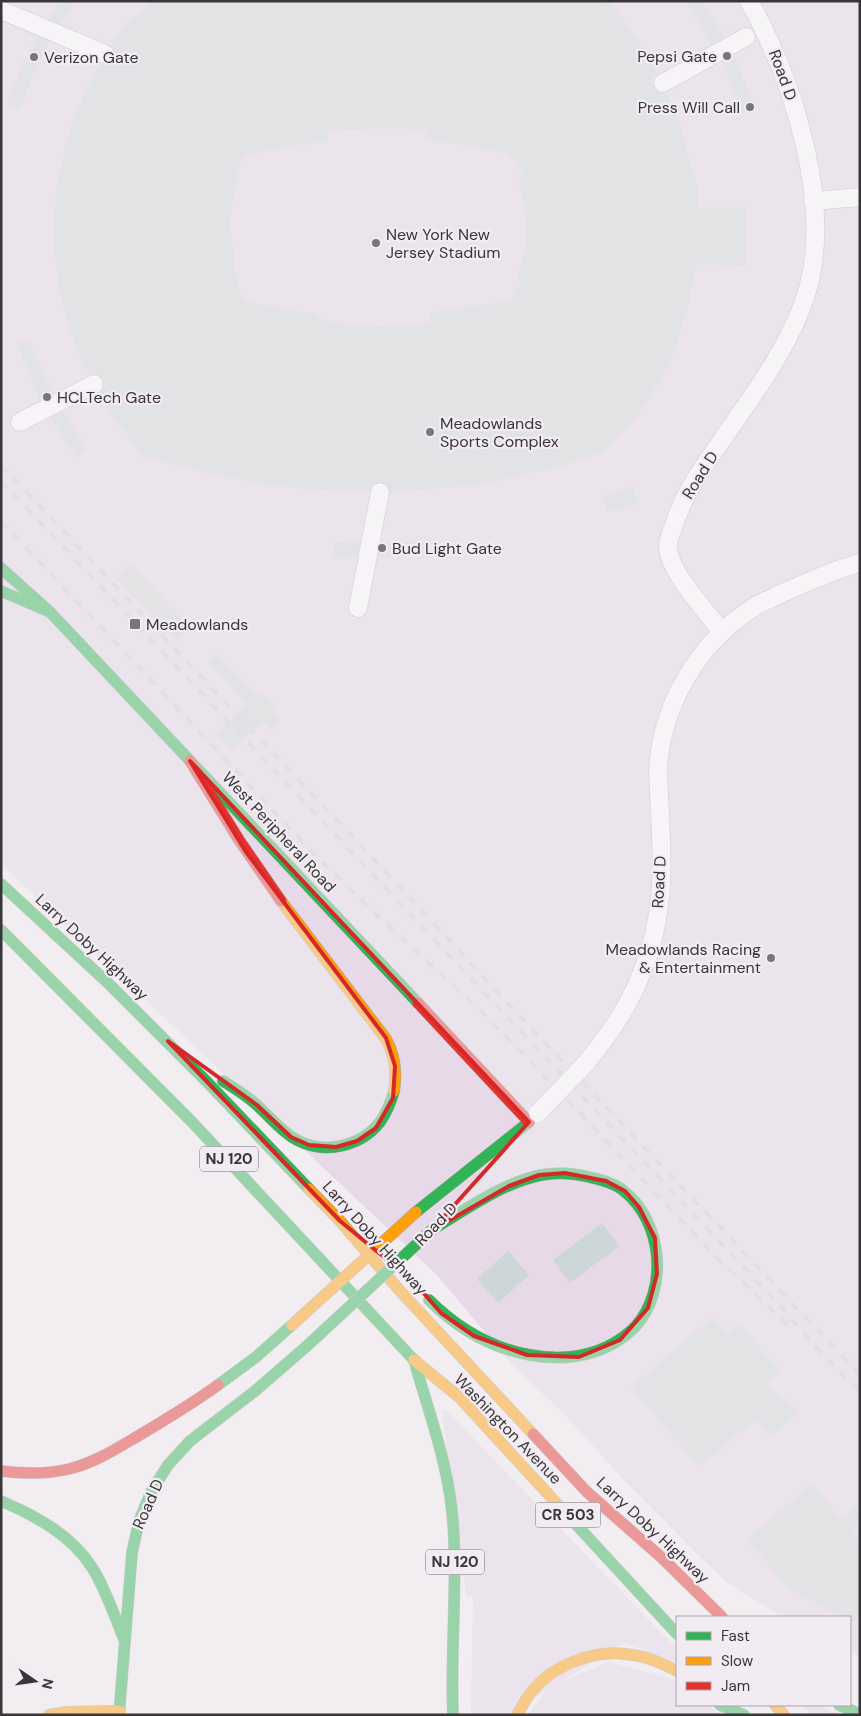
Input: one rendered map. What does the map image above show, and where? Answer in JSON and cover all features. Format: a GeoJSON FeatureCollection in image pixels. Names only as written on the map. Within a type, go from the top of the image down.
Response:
{"type":"FeatureCollection","features":[{"type":"Feature","properties":{"kind":"main road","name":"West Peripheral Road"},"geometry":{"type":"LineString","coordinates":[[1,568],[50,612],[190,761],[533,1117]]}},
{"type":"Feature","properties":{"kind":"main road"},"geometry":{"type":"LineString","coordinates":[[1,591],[50,612]]}},
{"type":"Feature","properties":{"kind":"main road"},"geometry":{"type":"LineString","coordinates":[[168,1041],[257,1105],[292,1137],[309,1145],[326,1148],[357,1141],[376,1128],[386,1114],[393,1098],[395,1066],[386,1038],[331,968],[246,852],[190,761]]}},
{"type":"Feature","properties":{"kind":"main road","name":"Larry Doby Highway"},"geometry":{"type":"LineString","coordinates":[[1,884],[168,1041],[340,1221],[400,1292],[587,1492],[661,1557],[721,1616]]}},
{"type":"Feature","properties":{"kind":"main road","name":"NJ 120"},"geometry":{"type":"LineString","coordinates":[[1,930],[204,1133],[414,1360],[444,1464],[453,1519],[455,1575],[452,1712]]}},
{"type":"Feature","properties":{"kind":"main road"},"geometry":{"type":"LineString","coordinates":[[1,943],[35,966]]}},
{"type":"Feature","properties":{"kind":"main road"},"geometry":{"type":"LineString","coordinates":[[1,1471],[20,1473],[49,1472],[64,1470],[93,1461],[203,1397],[251,1362],[416,1212],[458,1180],[533,1117]]}},
{"type":"Feature","properties":{"kind":"main road","name":"Road D"},"geometry":{"type":"LineString","coordinates":[[484,1172],[533,1117]]}},
{"type":"Feature","properties":{"kind":"main road"},"geometry":{"type":"LineString","coordinates":[[424,1294],[441,1313],[474,1336],[527,1356],[569,1358],[601,1351],[628,1334],[642,1318],[656,1286],[657,1250],[651,1228],[625,1191],[606,1181],[565,1173],[539,1175],[509,1186],[433,1229]]}},
{"type":"Feature","properties":{"kind":"main road","name":"Road D"},"geometry":{"type":"LineString","coordinates":[[119,1713],[135,1533],[140,1516],[154,1486],[170,1462],[190,1440],[261,1386],[308,1345],[433,1229],[459,1200]]}},
{"type":"Feature","properties":{"kind":"main road"},"geometry":{"type":"LineString","coordinates":[[340,1221],[406,1275]]}},
{"type":"Feature","properties":{"kind":"main road","name":"Washington Avenue"},"geometry":{"type":"LineString","coordinates":[[414,1360],[459,1397],[676,1633]]}},
{"type":"Feature","properties":{"kind":"main road","name":"CR 503"},"geometry":{"type":"LineString","coordinates":[[587,1492],[635,1549]]}},
{"type":"Feature","properties":{"kind":"main road"},"geometry":{"type":"LineString","coordinates":[[1,1501],[48,1524],[71,1542],[82,1554],[100,1581],[125,1641]]}},
{"type":"Feature","properties":{"kind":"main road"},"geometry":{"type":"LineString","coordinates":[[517,1715],[527,1699],[543,1681],[562,1667],[584,1658],[606,1653],[629,1653],[652,1659],[676,1671]]}},
{"type":"Feature","properties":{"kind":"main road"},"geometry":{"type":"LineString","coordinates":[[722,1706],[744,1715]]}},
{"type":"Feature","properties":{"kind":"main road"},"geometry":{"type":"LineString","coordinates":[[743,1706],[752,1715]]}},
{"type":"Feature","properties":{"kind":"main road"},"geometry":{"type":"LineString","coordinates":[[841,1706],[860,1714]]}},
{"type":"Feature","properties":{"kind":"main road"},"geometry":{"type":"LineString","coordinates":[[49,1715],[73,1711],[119,1713]]}},
{"type":"Feature","properties":{"kind":"street","name":"Road D"},"geometry":{"type":"LineString","coordinates":[[533,1117],[587,1062],[620,1018],[636,986],[654,935],[661,879],[659,754],[666,725],[684,680],[695,663],[722,632],[690,592],[680,576],[668,547],[670,536],[678,511],[699,473],[776,360],[804,302],[813,268],[815,242],[813,201],[804,142],[791,93],[774,49],[749,1]]}},
{"type":"Feature","properties":{"kind":"street"},"geometry":{"type":"LineString","coordinates":[[1,10],[106,54]]}},
{"type":"Feature","properties":{"kind":"street"},"geometry":{"type":"LineString","coordinates":[[663,83],[746,37]]}},
{"type":"Feature","properties":{"kind":"street"},"geometry":{"type":"LineString","coordinates":[[813,201],[860,197]]}},
{"type":"Feature","properties":{"kind":"street"},"geometry":{"type":"LineString","coordinates":[[20,422],[94,384]]}},
{"type":"Feature","properties":{"kind":"street"},"geometry":{"type":"LineString","coordinates":[[358,608],[380,492]]}},
{"type":"Feature","properties":{"kind":"street"},"geometry":{"type":"LineString","coordinates":[[722,632],[751,608],[811,580],[860,563]]}},
{"type":"Feature","properties":{"kind":"highlighted area"},"geometry":{"type":"Polygon","coordinates":[[[190,761],[529,1122],[440,1221],[443,1224],[509,1186],[539,1175],[565,1173],[606,1181],[625,1191],[639,1207],[655,1238],[657,1274],[648,1308],[620,1340],[579,1357],[527,1355],[474,1336],[441,1313],[413,1281],[340,1221],[168,1041],[257,1105],[291,1137],[309,1145],[336,1147],[357,1141],[376,1128],[393,1098],[395,1066],[386,1038],[246,852],[190,761]]]}},
{"type":"Feature","properties":{"kind":"shaded area","name":"Meadowlands Sports Complex"},"geometry":{"type":"Polygon","coordinates":[[[1,1],[860,1],[860,1657],[851,1652],[851,1616],[780,1616],[729,1584],[622,1478],[566,1416],[512,1364],[436,1274],[1,864],[1,1]]]}},
{"type":"Feature","properties":{"kind":"shaded area"},"geometry":{"type":"Polygon","coordinates":[[[445,1409],[676,1648],[676,1662],[624,1643],[506,1715],[470,1715],[473,1596],[466,1595],[442,1412],[445,1409]]]}},
{"type":"Feature","properties":{"kind":"shaded area"},"geometry":{"type":"Polygon","coordinates":[[[608,1662],[676,1680],[676,1706],[709,1706],[720,1715],[528,1715],[549,1687],[608,1662]]]}},
{"type":"Feature","properties":{"kind":"shaded area"},"geometry":{"type":"Polygon","coordinates":[[[803,1706],[820,1706],[840,1715],[812,1715],[803,1706]]]}},
{"type":"Feature","properties":{"kind":"building"},"geometry":{"type":"Polygon","coordinates":[[[60,1],[76,1],[60,24],[48,18],[60,1]]]}},
{"type":"Feature","properties":{"kind":"building","name":"New York New Jersey Stadium"},"geometry":{"type":"Polygon","coordinates":[[[153,1],[600,1],[612,5],[639,41],[658,74],[652,82],[654,89],[658,92],[667,93],[679,121],[698,191],[698,208],[747,207],[745,266],[697,264],[674,354],[659,382],[634,420],[603,452],[556,468],[475,485],[408,491],[390,492],[387,484],[377,482],[372,485],[369,492],[304,489],[271,485],[211,474],[143,456],[98,394],[105,385],[103,379],[95,373],[89,375],[81,359],[68,324],[59,289],[55,256],[54,222],[57,185],[66,143],[82,99],[99,63],[107,64],[115,59],[115,52],[111,46],[126,25],[153,1]],[[395,128],[327,131],[328,140],[243,155],[234,178],[238,179],[232,204],[230,227],[236,277],[243,299],[260,305],[319,314],[318,319],[326,320],[325,323],[382,326],[432,324],[430,313],[512,301],[521,280],[518,279],[525,249],[526,223],[524,202],[518,179],[524,177],[508,153],[426,139],[427,131],[395,128]]]}},
{"type":"Feature","properties":{"kind":"building"},"geometry":{"type":"Polygon","coordinates":[[[685,1],[702,1],[724,37],[712,43],[685,1]]]}},
{"type":"Feature","properties":{"kind":"building"},"geometry":{"type":"Polygon","coordinates":[[[37,37],[49,42],[35,70],[20,108],[7,105],[23,63],[37,37]]]}},
{"type":"Feature","properties":{"kind":"building"},"geometry":{"type":"Polygon","coordinates":[[[734,56],[756,109],[744,113],[722,62],[734,56]]]}},
{"type":"Feature","properties":{"kind":"building"},"geometry":{"type":"Polygon","coordinates":[[[28,340],[53,393],[40,400],[17,344],[28,340]]]}},
{"type":"Feature","properties":{"kind":"building"},"geometry":{"type":"Polygon","coordinates":[[[63,412],[87,450],[77,457],[50,418],[63,412]]]}},
{"type":"Feature","properties":{"kind":"building"},"geometry":{"type":"Polygon","coordinates":[[[633,487],[637,504],[607,512],[602,496],[633,487]]]}},
{"type":"Feature","properties":{"kind":"building"},"geometry":{"type":"Polygon","coordinates":[[[430,541],[430,555],[378,557],[381,543],[430,541]]]}},
{"type":"Feature","properties":{"kind":"building"},"geometry":{"type":"Polygon","coordinates":[[[334,542],[360,543],[357,557],[333,556],[334,542]]]}},
{"type":"Feature","properties":{"kind":"building"},"geometry":{"type":"Polygon","coordinates":[[[130,564],[190,627],[176,640],[116,578],[130,564]]]}},
{"type":"Feature","properties":{"kind":"building"},"geometry":{"type":"Polygon","coordinates":[[[217,654],[256,695],[259,693],[263,695],[274,705],[272,707],[276,710],[273,713],[280,720],[271,730],[263,721],[232,751],[215,734],[247,704],[208,662],[217,654]]]}},
{"type":"Feature","properties":{"kind":"building"},"geometry":{"type":"Polygon","coordinates":[[[602,1223],[619,1246],[570,1283],[553,1260],[602,1223]]]}},
{"type":"Feature","properties":{"kind":"building"},"geometry":{"type":"Polygon","coordinates":[[[508,1251],[529,1275],[498,1303],[477,1279],[508,1251]]]}},
{"type":"Feature","properties":{"kind":"building"},"geometry":{"type":"Polygon","coordinates":[[[712,1318],[726,1334],[739,1323],[780,1372],[767,1383],[783,1402],[786,1399],[798,1412],[771,1436],[755,1419],[699,1467],[631,1387],[712,1318]]]}},
{"type":"Feature","properties":{"kind":"building"},"geometry":{"type":"Polygon","coordinates":[[[812,1484],[842,1520],[860,1504],[860,1521],[850,1530],[860,1541],[860,1619],[854,1623],[851,1622],[851,1616],[841,1616],[788,1588],[748,1541],[752,1535],[812,1484]]]}},
{"type":"Feature","properties":{"kind":"railway"},"geometry":{"type":"LineString","coordinates":[[1,465],[860,1375]]}},
{"type":"Feature","properties":{"kind":"railway"},"geometry":{"type":"LineString","coordinates":[[1,481],[783,1309],[819,1351],[860,1392]]}},
{"type":"Feature","properties":{"kind":"railway"},"geometry":{"type":"LineString","coordinates":[[1,521],[318,858],[480,1010],[713,1254],[793,1330]]}},
{"type":"Feature","properties":{"kind":"traffic: fast"},"geometry":{"type":"LineString","coordinates":[[1,568],[50,612],[418,1003]]}},
{"type":"Feature","properties":{"kind":"traffic: fast"},"geometry":{"type":"LineString","coordinates":[[1,591],[50,612]]}},
{"type":"Feature","properties":{"kind":"traffic: fast"},"geometry":{"type":"LineString","coordinates":[[1,884],[108,983],[207,1082],[309,1189]]}},
{"type":"Feature","properties":{"kind":"traffic: fast"},"geometry":{"type":"LineString","coordinates":[[1,930],[191,1121],[414,1360]]}},
{"type":"Feature","properties":{"kind":"traffic: fast"},"geometry":{"type":"LineString","coordinates":[[223,1081],[251,1100],[282,1130],[292,1137],[308,1145],[319,1147],[342,1146],[363,1137],[380,1122],[394,1091]]}},
{"type":"Feature","properties":{"kind":"traffic: fast"},"geometry":{"type":"LineString","coordinates":[[416,1212],[529,1122]]}},
{"type":"Feature","properties":{"kind":"traffic: fast"},"geometry":{"type":"LineString","coordinates":[[429,1300],[463,1328],[488,1342],[530,1355],[558,1358],[573,1357],[599,1350],[612,1344],[624,1337],[635,1327],[646,1312],[657,1276],[654,1238],[647,1220],[637,1204],[616,1186],[583,1176],[553,1173],[512,1184],[433,1229]]}},
{"type":"Feature","properties":{"kind":"traffic: fast"},"geometry":{"type":"LineString","coordinates":[[308,1345],[433,1229]]}},
{"type":"Feature","properties":{"kind":"traffic: fast"},"geometry":{"type":"LineString","coordinates":[[218,1385],[256,1357],[292,1325]]}},
{"type":"Feature","properties":{"kind":"traffic: fast"},"geometry":{"type":"LineString","coordinates":[[119,1715],[132,1553],[139,1521],[151,1492],[168,1465],[190,1441],[255,1391],[308,1345]]}},
{"type":"Feature","properties":{"kind":"traffic: fast"},"geometry":{"type":"LineString","coordinates":[[414,1360],[438,1440],[451,1501],[455,1570],[452,1667],[453,1715]]}},
{"type":"Feature","properties":{"kind":"traffic: fast"},"geometry":{"type":"LineString","coordinates":[[1,1501],[40,1520],[75,1546],[93,1569],[102,1585],[124,1639]]}},
{"type":"Feature","properties":{"kind":"traffic: fast"},"geometry":{"type":"LineString","coordinates":[[572,1520],[676,1633]]}},
{"type":"Feature","properties":{"kind":"traffic: fast"},"geometry":{"type":"LineString","coordinates":[[722,1706],[744,1715]]}},
{"type":"Feature","properties":{"kind":"traffic: fast"},"geometry":{"type":"LineString","coordinates":[[841,1706],[860,1714]]}},
{"type":"Feature","properties":{"kind":"traffic: slow"},"geometry":{"type":"LineString","coordinates":[[281,901],[386,1039],[394,1064],[394,1091]]}},
{"type":"Feature","properties":{"kind":"traffic: slow"},"geometry":{"type":"LineString","coordinates":[[309,1189],[340,1221],[401,1292],[533,1434]]}},
{"type":"Feature","properties":{"kind":"traffic: slow"},"geometry":{"type":"LineString","coordinates":[[292,1325],[416,1212]]}},
{"type":"Feature","properties":{"kind":"traffic: slow"},"geometry":{"type":"LineString","coordinates":[[414,1360],[459,1397],[572,1520]]}},
{"type":"Feature","properties":{"kind":"traffic: slow"},"geometry":{"type":"LineString","coordinates":[[517,1715],[529,1695],[550,1675],[562,1667],[590,1656],[619,1653],[639,1656],[656,1661],[676,1671]]}},
{"type":"Feature","properties":{"kind":"traffic: slow"},"geometry":{"type":"LineString","coordinates":[[776,1706],[784,1715]]}},
{"type":"Feature","properties":{"kind":"traffic: slow"},"geometry":{"type":"LineString","coordinates":[[49,1715],[67,1712],[120,1711]]}},
{"type":"Feature","properties":{"kind":"traffic: jam"},"geometry":{"type":"LineString","coordinates":[[190,761],[239,840],[281,901]]}},
{"type":"Feature","properties":{"kind":"traffic: jam"},"geometry":{"type":"LineString","coordinates":[[418,1003],[529,1122]]}},
{"type":"Feature","properties":{"kind":"traffic: jam"},"geometry":{"type":"LineString","coordinates":[[1,1471],[44,1473],[61,1471],[87,1463],[113,1451],[218,1385]]}},
{"type":"Feature","properties":{"kind":"traffic: jam"},"geometry":{"type":"LineString","coordinates":[[533,1434],[587,1492]]}},
{"type":"Feature","properties":{"kind":"traffic: jam"},"geometry":{"type":"LineString","coordinates":[[587,1492],[661,1557],[721,1616]]}},
{"type":"Feature","properties":{"kind":"place","name":"Pepsi Gate"},"geometry":{"type":"Point","coordinates":[727,56]}},
{"type":"Feature","properties":{"kind":"place","name":"Verizon Gate"},"geometry":{"type":"Point","coordinates":[34,57]}},
{"type":"Feature","properties":{"kind":"place","name":"Press Will Call"},"geometry":{"type":"Point","coordinates":[750,107]}},
{"type":"Feature","properties":{"kind":"place","name":"New York New Jersey Stadium"},"geometry":{"type":"Point","coordinates":[376,243]}},
{"type":"Feature","properties":{"kind":"place","name":"HCLTech Gate"},"geometry":{"type":"Point","coordinates":[47,397]}},
{"type":"Feature","properties":{"kind":"place","name":"Meadowlands Sports Complex"},"geometry":{"type":"Point","coordinates":[430,432]}},
{"type":"Feature","properties":{"kind":"place","name":"Bud Light Gate"},"geometry":{"type":"Point","coordinates":[382,548]}},
{"type":"Feature","properties":{"kind":"place","name":"Meadowlands"},"geometry":{"type":"Point","coordinates":[135,624]}},
{"type":"Feature","properties":{"kind":"place","name":"Meadowlands Racing & Entertainment"},"geometry":{"type":"Point","coordinates":[771,958]}}]}
